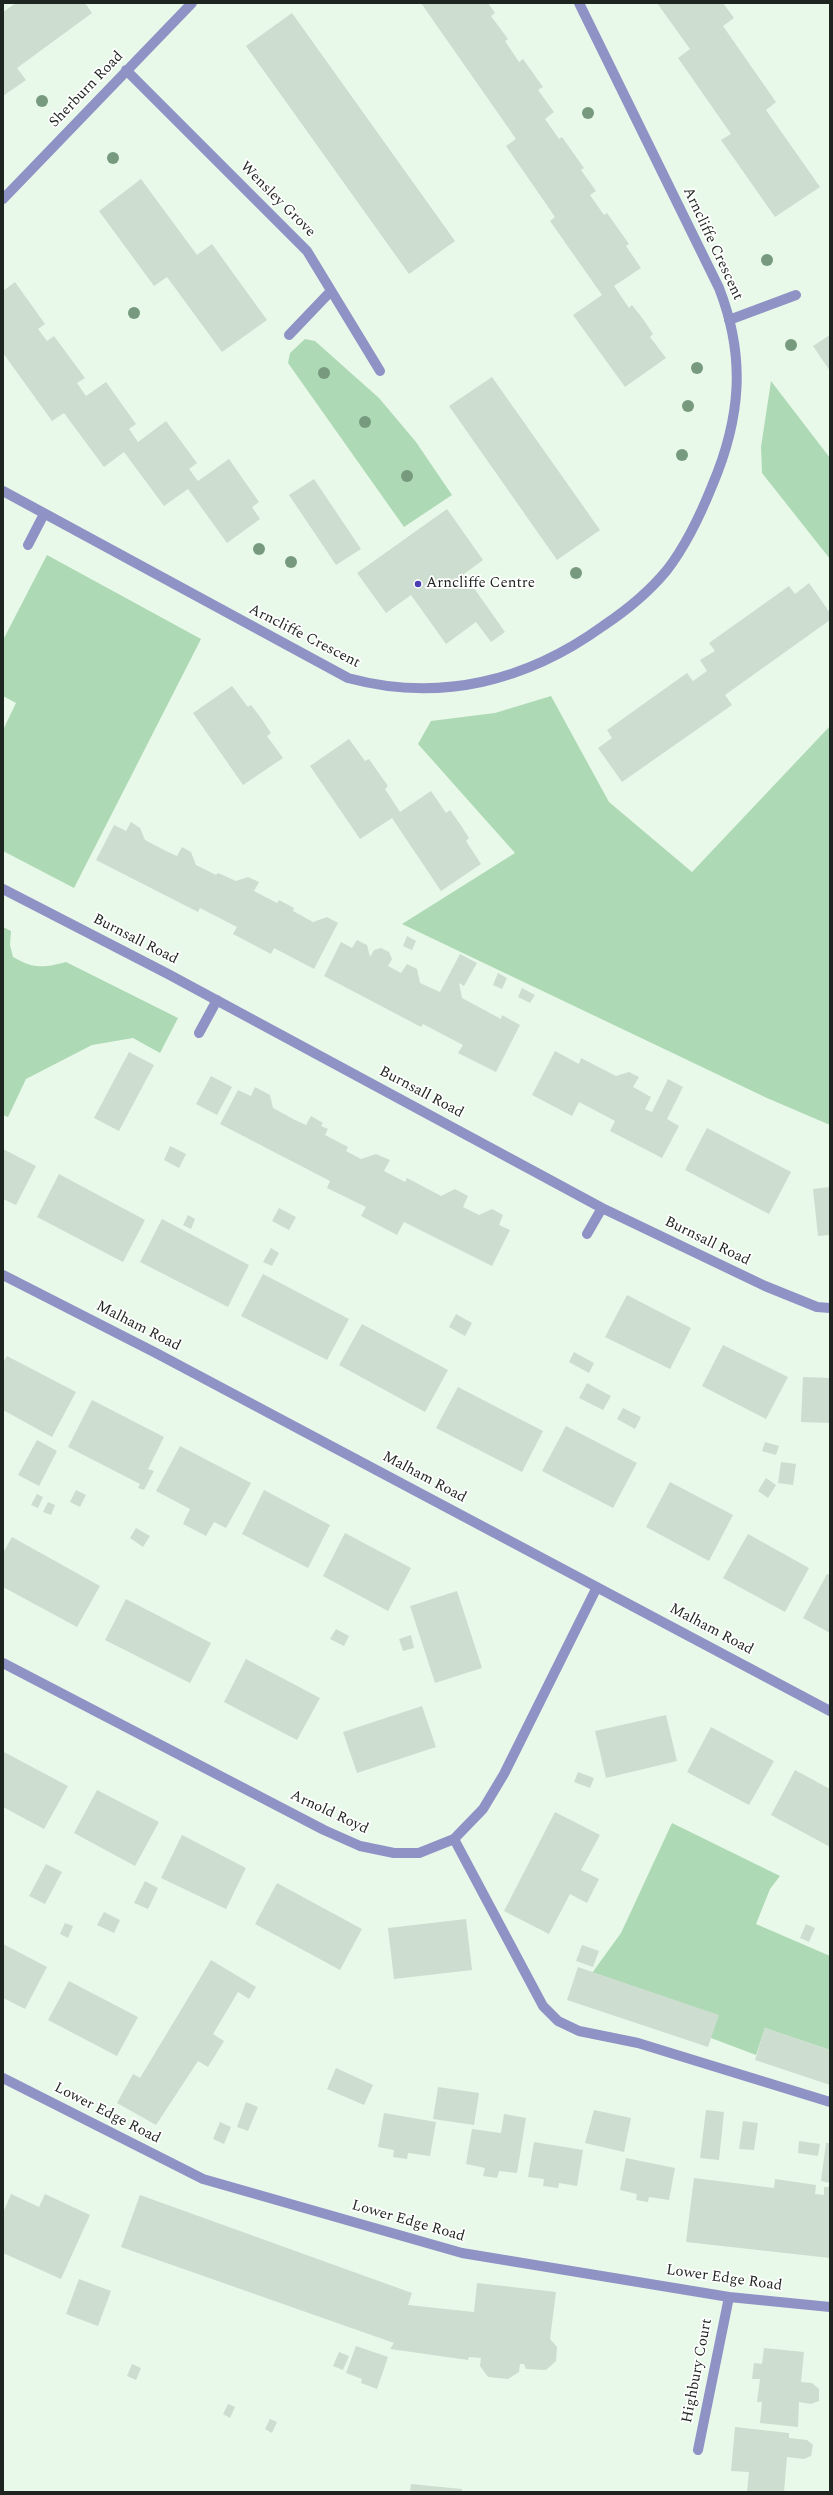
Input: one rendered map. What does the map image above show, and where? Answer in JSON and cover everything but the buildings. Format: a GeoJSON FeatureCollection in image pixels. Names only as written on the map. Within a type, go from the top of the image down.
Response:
{"type":"FeatureCollection","features":[{"type":"Feature","properties":{"kind":"street","name":"Sherburn Road"},"geometry":{"type":"LineString","coordinates":[[3,199],[192,3]]}},
{"type":"Feature","properties":{"kind":"street","name":"Arncliffe Crescent"},"geometry":{"type":"LineString","coordinates":[[3,491],[348,678],[372,685],[423,689],[458,686],[495,679],[546,662],[603,627],[645,593],[683,547],[698,520],[720,467],[736,407],[736,356],[729,320],[719,288],[579,3]]}},
{"type":"Feature","properties":{"kind":"street","name":"Wensley Grove"},"geometry":{"type":"LineString","coordinates":[[126,70],[307,251],[380,370]]}},
{"type":"Feature","properties":{"kind":"street"},"geometry":{"type":"LineString","coordinates":[[289,335],[331,291]]}},
{"type":"Feature","properties":{"kind":"street"},"geometry":{"type":"LineString","coordinates":[[729,320],[796,295]]}},
{"type":"Feature","properties":{"kind":"street"},"geometry":{"type":"LineString","coordinates":[[28,545],[44,514]]}},
{"type":"Feature","properties":{"kind":"street","name":"Burnsall Road"},"geometry":{"type":"LineString","coordinates":[[3,889],[217,1000],[602,1208],[765,1286],[817,1308],[830,1308]]}},
{"type":"Feature","properties":{"kind":"street"},"geometry":{"type":"LineString","coordinates":[[199,1033],[217,1000]]}},
{"type":"Feature","properties":{"kind":"street"},"geometry":{"type":"LineString","coordinates":[[588,1234],[602,1208]]}},
{"type":"Feature","properties":{"kind":"street","name":"Malham Road"},"geometry":{"type":"LineString","coordinates":[[3,1275],[156,1353],[830,1711]]}},
{"type":"Feature","properties":{"kind":"street","name":"Arnold Royd"},"geometry":{"type":"LineString","coordinates":[[3,1664],[324,1830],[360,1846],[394,1853],[419,1853],[454,1839],[482,1810],[504,1774],[597,1587]]}},
{"type":"Feature","properties":{"kind":"street"},"geometry":{"type":"LineString","coordinates":[[454,1839],[543,2006],[558,2021],[579,2031],[638,2043],[830,2102]]}},
{"type":"Feature","properties":{"kind":"street","name":"Lower Edge Road"},"geometry":{"type":"LineString","coordinates":[[3,2078],[204,2179],[462,2253],[729,2297],[830,2307]]}},
{"type":"Feature","properties":{"kind":"street","name":"Highbury Court"},"geometry":{"type":"LineString","coordinates":[[698,2450],[729,2297]]}},
{"type":"Feature","properties":{"kind":"green space"},"geometry":{"type":"Polygon","coordinates":[[[305,339],[315,341],[379,398],[416,442],[452,495],[404,527],[288,363],[290,353],[305,339]]]}},
{"type":"Feature","properties":{"kind":"green space"},"geometry":{"type":"Polygon","coordinates":[[[771,381],[830,458],[830,559],[762,473],[761,447],[771,381]]]}},
{"type":"Feature","properties":{"kind":"green space"},"geometry":{"type":"Polygon","coordinates":[[[47,555],[201,639],[74,888],[3,851],[3,730],[16,703],[3,696],[3,640],[47,555]]]}},
{"type":"Feature","properties":{"kind":"green space"},"geometry":{"type":"Polygon","coordinates":[[[551,696],[609,802],[692,872],[830,726],[830,1125],[767,1098],[402,924],[515,853],[418,744],[431,721],[495,713],[551,696]]]}},
{"type":"Feature","properties":{"kind":"green space"},"geometry":{"type":"Polygon","coordinates":[[[3,927],[11,931],[10,945],[13,957],[20,961],[39,966],[66,962],[178,1018],[160,1053],[133,1038],[92,1045],[26,1079],[8,1117],[3,1115],[3,927]]]}},
{"type":"Feature","properties":{"kind":"green space"},"geometry":{"type":"Polygon","coordinates":[[[672,1823],[780,1876],[770,1889],[756,1924],[830,1956],[830,2050],[765,2028],[756,2055],[711,2038],[592,1973],[621,1933],[672,1823]]]}},
{"type":"Feature","properties":{"kind":"place","name":"Arncliffe Centre"},"geometry":{"type":"Point","coordinates":[418,584]}}]}
